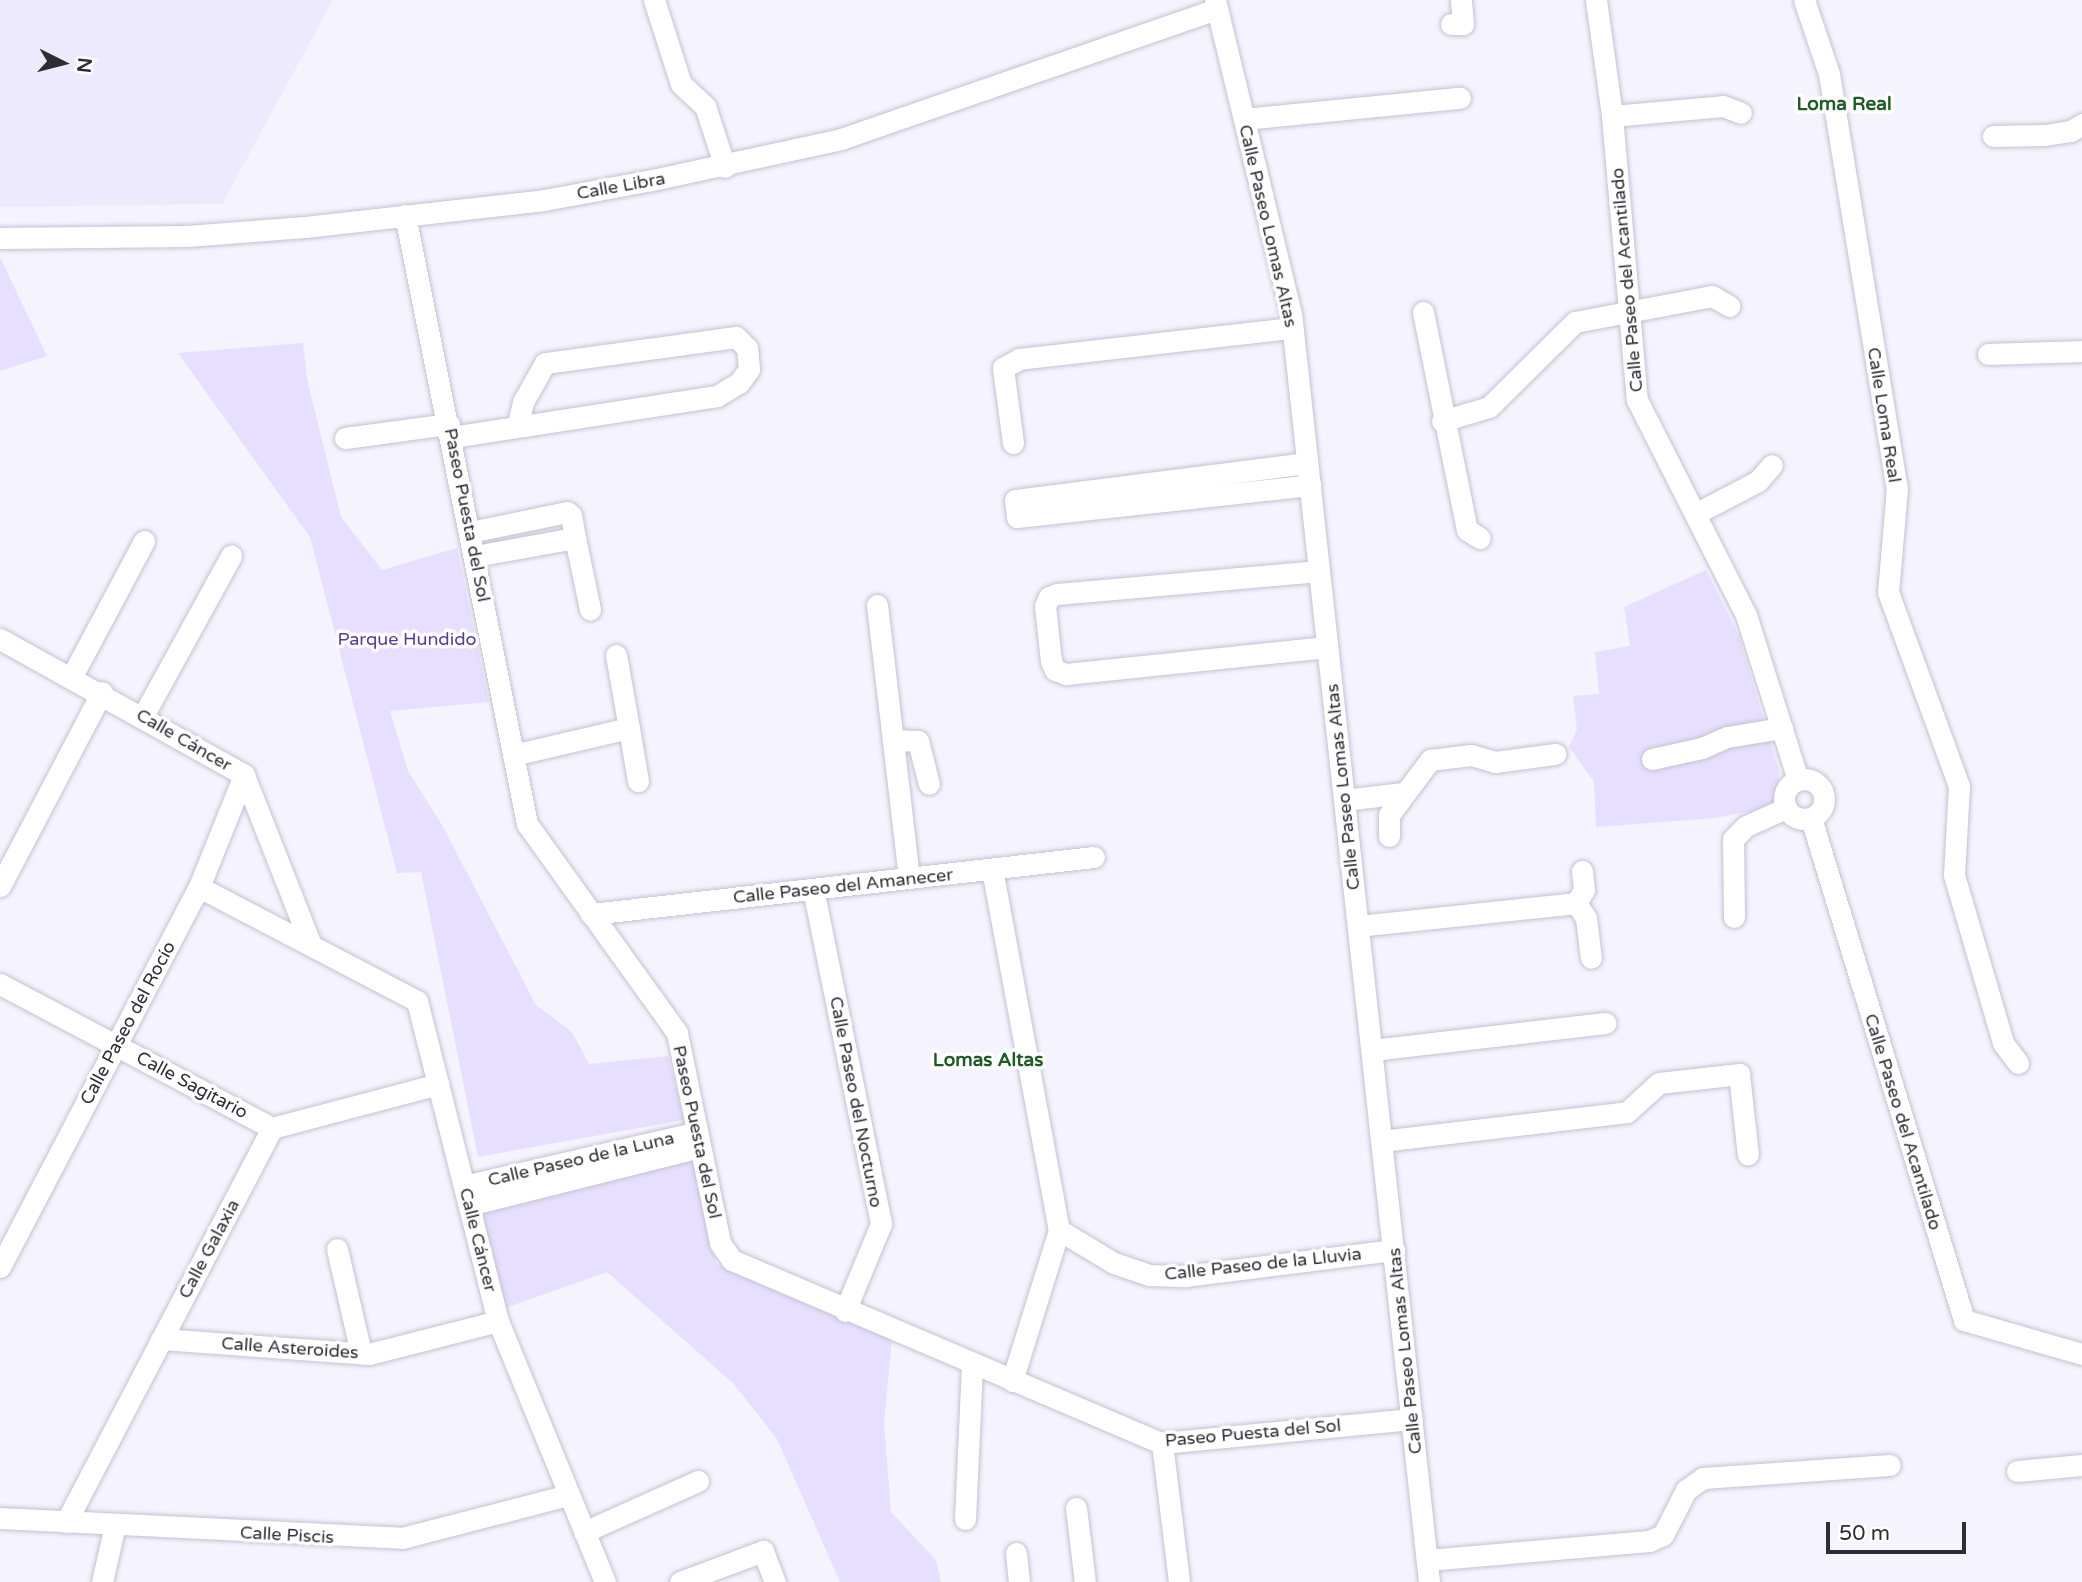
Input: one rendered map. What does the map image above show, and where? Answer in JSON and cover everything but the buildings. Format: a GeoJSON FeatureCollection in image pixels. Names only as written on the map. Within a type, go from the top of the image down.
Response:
{"type":"FeatureCollection","features":[{"type":"Feature","properties":{"kind":"street"},"geometry":{"type":"LineString","coordinates":[[654,0],[681,84],[705,106],[725,167]]}},
{"type":"Feature","properties":{"kind":"street"},"geometry":{"type":"LineString","coordinates":[[1451,24],[1463,24],[1461,0]]}},
{"type":"Feature","properties":{"kind":"street","name":"Calle Paseo del Acantilado"},"geometry":{"type":"LineString","coordinates":[[1596,0],[1612,116],[1637,400],[1746,615],[1798,779]]}},
{"type":"Feature","properties":{"kind":"street","name":"Calle Loma Real"},"geometry":{"type":"LineString","coordinates":[[1804,0],[1829,74],[1897,488],[1888,592],[1959,786],[1954,875],[2003,1043],[2018,1063]]}},
{"type":"Feature","properties":{"kind":"street","name":"Calle Libra"},"geometry":{"type":"LineString","coordinates":[[0,238],[215,234],[544,200],[725,167],[841,139],[1216,4]]}},
{"type":"Feature","properties":{"kind":"street","name":"Calle Paseo Lomas Altas"},"geometry":{"type":"LineString","coordinates":[[1216,4],[1292,328],[1429,1582]]}},
{"type":"Feature","properties":{"kind":"street"},"geometry":{"type":"LineString","coordinates":[[1244,119],[1460,98]]}},
{"type":"Feature","properties":{"kind":"street"},"geometry":{"type":"LineString","coordinates":[[1612,116],[1723,106],[1741,113]]}},
{"type":"Feature","properties":{"kind":"street"},"geometry":{"type":"LineString","coordinates":[[1993,136],[2045,135],[2071,131],[2082,124]]}},
{"type":"Feature","properties":{"kind":"street","name":"Paseo Puesta del Sol"},"geometry":{"type":"LineString","coordinates":[[405,215],[527,824],[677,1033],[720,1243],[732,1260],[845,1311],[1162,1443],[1412,1419]]}},
{"type":"Feature","properties":{"kind":"street"},"geometry":{"type":"LineString","coordinates":[[1442,421],[1489,407],[1575,322],[1712,296],[1729,306]]}},
{"type":"Feature","properties":{"kind":"street"},"geometry":{"type":"LineString","coordinates":[[1423,312],[1442,421],[1467,530],[1480,538]]}},
{"type":"Feature","properties":{"kind":"street"},"geometry":{"type":"LineString","coordinates":[[1013,443],[1003,368],[1019,359],[1292,328]]}},
{"type":"Feature","properties":{"kind":"street"},"geometry":{"type":"LineString","coordinates":[[345,438],[518,424],[717,396],[739,383],[749,369],[747,348],[736,337],[545,363],[523,402],[518,424]]}},
{"type":"Feature","properties":{"kind":"street"},"geometry":{"type":"LineString","coordinates":[[1988,354],[2082,351]]}},
{"type":"Feature","properties":{"kind":"street"},"geometry":{"type":"LineString","coordinates":[[1307,463],[1015,500],[1017,517],[1310,485]]}},
{"type":"Feature","properties":{"kind":"street"},"geometry":{"type":"LineString","coordinates":[[1695,514],[1758,481],[1772,465]]}},
{"type":"Feature","properties":{"kind":"street"},"geometry":{"type":"LineString","coordinates":[[470,532],[567,512],[571,515],[590,609]]}},
{"type":"Feature","properties":{"kind":"street"},"geometry":{"type":"LineString","coordinates":[[475,556],[575,538]]}},
{"type":"Feature","properties":{"kind":"street"},"geometry":{"type":"LineString","coordinates":[[72,676],[144,541]]}},
{"type":"Feature","properties":{"kind":"street"},"geometry":{"type":"LineString","coordinates":[[143,716],[231,556]]}},
{"type":"Feature","properties":{"kind":"street"},"geometry":{"type":"LineString","coordinates":[[1319,571],[1058,594],[1049,597],[1045,606],[1051,661],[1055,670],[1066,674],[1327,647]]}},
{"type":"Feature","properties":{"kind":"street"},"geometry":{"type":"LineString","coordinates":[[877,605],[909,878]]}},
{"type":"Feature","properties":{"kind":"street","name":"Calle Cáncer"},"geometry":{"type":"LineString","coordinates":[[0,639],[102,692],[244,775],[311,945]]}},
{"type":"Feature","properties":{"kind":"street"},"geometry":{"type":"LineString","coordinates":[[616,655],[638,780]]}},
{"type":"Feature","properties":{"kind":"street"},"geometry":{"type":"LineString","coordinates":[[0,886],[102,692]]}},
{"type":"Feature","properties":{"kind":"street"},"geometry":{"type":"LineString","coordinates":[[513,755],[629,728]]}},
{"type":"Feature","properties":{"kind":"street"},"geometry":{"type":"LineString","coordinates":[[1652,759],[1702,748],[1727,737],[1782,728]]}},
{"type":"Feature","properties":{"kind":"street"},"geometry":{"type":"LineString","coordinates":[[893,740],[918,741],[929,784]]}},
{"type":"Feature","properties":{"kind":"street"},"geometry":{"type":"LineString","coordinates":[[1389,836],[1389,816],[1430,760],[1471,755],[1495,762],[1556,754]]}},
{"type":"Feature","properties":{"kind":"street","name":"Calle Paseo del Rocío"},"geometry":{"type":"LineString","coordinates":[[0,1267],[199,887],[244,775]]}},
{"type":"Feature","properties":{"kind":"street"},"geometry":{"type":"LineString","coordinates":[[1798,779],[1814,781],[1824,796],[1824,806],[1811,818],[1795,818],[1786,808],[1784,794],[1798,779]]}},
{"type":"Feature","properties":{"kind":"street"},"geometry":{"type":"LineString","coordinates":[[1344,800],[1404,793]]}},
{"type":"Feature","properties":{"kind":"street"},"geometry":{"type":"LineString","coordinates":[[1734,917],[1732,839],[1746,826],[1786,808]]}},
{"type":"Feature","properties":{"kind":"street","name":"Calle Paseo del Acantilado"},"geometry":{"type":"LineString","coordinates":[[1811,818],[1964,1320],[2078,1351]]}},
{"type":"Feature","properties":{"kind":"street","name":"Calle Paseo del Amanecer"},"geometry":{"type":"LineString","coordinates":[[591,914],[1094,857]]}},
{"type":"Feature","properties":{"kind":"street"},"geometry":{"type":"LineString","coordinates":[[992,869],[1059,1230],[1012,1381]]}},
{"type":"Feature","properties":{"kind":"street"},"geometry":{"type":"LineString","coordinates":[[1576,903],[1584,890],[1581,871]]}},
{"type":"Feature","properties":{"kind":"street","name":"Calle Cáncer"},"geometry":{"type":"LineString","coordinates":[[199,887],[417,1001],[498,1321],[605,1582]]}},
{"type":"Feature","properties":{"kind":"street","name":"Calle Paseo del Nocturno"},"geometry":{"type":"LineString","coordinates":[[813,889],[881,1224],[845,1311]]}},
{"type":"Feature","properties":{"kind":"street"},"geometry":{"type":"LineString","coordinates":[[1358,926],[1576,903]]}},
{"type":"Feature","properties":{"kind":"street"},"geometry":{"type":"LineString","coordinates":[[1576,903],[1586,918],[1591,958]]}},
{"type":"Feature","properties":{"kind":"street","name":"Calle Sagitario"},"geometry":{"type":"LineString","coordinates":[[0,984],[272,1128]]}},
{"type":"Feature","properties":{"kind":"street"},"geometry":{"type":"LineString","coordinates":[[1372,1050],[1605,1023]]}},
{"type":"Feature","properties":{"kind":"street"},"geometry":{"type":"LineString","coordinates":[[1381,1141],[1627,1112],[1659,1083],[1739,1074],[1748,1155]]}},
{"type":"Feature","properties":{"kind":"street"},"geometry":{"type":"LineString","coordinates":[[272,1128],[438,1084]]}},
{"type":"Feature","properties":{"kind":"street","name":"Calle Galaxia"},"geometry":{"type":"LineString","coordinates":[[66,1522],[272,1128]]}},
{"type":"Feature","properties":{"kind":"street","name":"Calle Paseo de la Luna"},"geometry":{"type":"LineString","coordinates":[[466,1196],[699,1139]]}},
{"type":"Feature","properties":{"kind":"street","name":"Calle Paseo de la Lluvia"},"geometry":{"type":"LineString","coordinates":[[1059,1230],[1114,1263],[1149,1275],[1185,1276],[1394,1250]]}},
{"type":"Feature","properties":{"kind":"street"},"geometry":{"type":"LineString","coordinates":[[337,1249],[361,1353]]}},
{"type":"Feature","properties":{"kind":"street","name":"Calle Asteroides"},"geometry":{"type":"LineString","coordinates":[[161,1339],[361,1353],[498,1321]]}},
{"type":"Feature","properties":{"kind":"street"},"geometry":{"type":"LineString","coordinates":[[965,1519],[972,1364]]}},
{"type":"Feature","properties":{"kind":"street"},"geometry":{"type":"LineString","coordinates":[[1162,1443],[1179,1582]]}},
{"type":"Feature","properties":{"kind":"street"},"geometry":{"type":"LineString","coordinates":[[1427,1560],[1649,1541],[1663,1535],[1692,1481],[1703,1478],[1890,1465]]}},
{"type":"Feature","properties":{"kind":"street"},"geometry":{"type":"LineString","coordinates":[[2017,1471],[2082,1465]]}},
{"type":"Feature","properties":{"kind":"street"},"geometry":{"type":"LineString","coordinates":[[584,1532],[698,1481]]}},
{"type":"Feature","properties":{"kind":"street","name":"Calle Piscis"},"geometry":{"type":"LineString","coordinates":[[0,1518],[402,1538],[568,1495]]}},
{"type":"Feature","properties":{"kind":"street"},"geometry":{"type":"LineString","coordinates":[[1076,1508],[1086,1582]]}},
{"type":"Feature","properties":{"kind":"street"},"geometry":{"type":"LineString","coordinates":[[102,1582],[115,1525]]}},
{"type":"Feature","properties":{"kind":"street"},"geometry":{"type":"LineString","coordinates":[[681,1582],[763,1550],[775,1582]]}},
{"type":"Feature","properties":{"kind":"street"},"geometry":{"type":"LineString","coordinates":[[1016,1553],[1019,1582]]}},
{"type":"Feature","properties":{"kind":"shaded area"},"geometry":{"type":"Polygon","coordinates":[[[0,0],[333,0],[222,204],[0,207],[0,0]]]}},
{"type":"Feature","properties":{"kind":"green space"},"geometry":{"type":"Polygon","coordinates":[[[0,257],[47,356],[0,371],[0,257]]]}},
{"type":"Feature","properties":{"kind":"green space","name":"Parque Hundido"},"geometry":{"type":"Polygon","coordinates":[[[303,343],[307,379],[341,517],[382,570],[457,548],[489,702],[390,711],[408,771],[442,825],[536,1005],[572,1032],[589,1064],[668,1056],[684,1120],[478,1157],[421,872],[397,873],[310,537],[178,353],[303,343]]]}},
{"type":"Feature","properties":{"kind":"green space"},"geometry":{"type":"Polygon","coordinates":[[[1706,570],[1739,636],[1779,771],[1777,806],[1715,818],[1596,827],[1594,782],[1569,747],[1577,729],[1573,696],[1599,694],[1595,652],[1630,646],[1624,607],[1706,570]]]}},
{"type":"Feature","properties":{"kind":"green space"},"geometry":{"type":"Polygon","coordinates":[[[694,1157],[716,1264],[892,1339],[884,1422],[891,1512],[936,1560],[941,1582],[840,1582],[777,1439],[734,1384],[607,1272],[505,1308],[480,1210],[694,1157]]]}},
{"type":"Feature","properties":{"kind":"district","name":"Loma Real"},"geometry":{"type":"Point","coordinates":[1844,105]}},
{"type":"Feature","properties":{"kind":"district","name":"Lomas Altas"},"geometry":{"type":"Point","coordinates":[988,1061]}}]}
